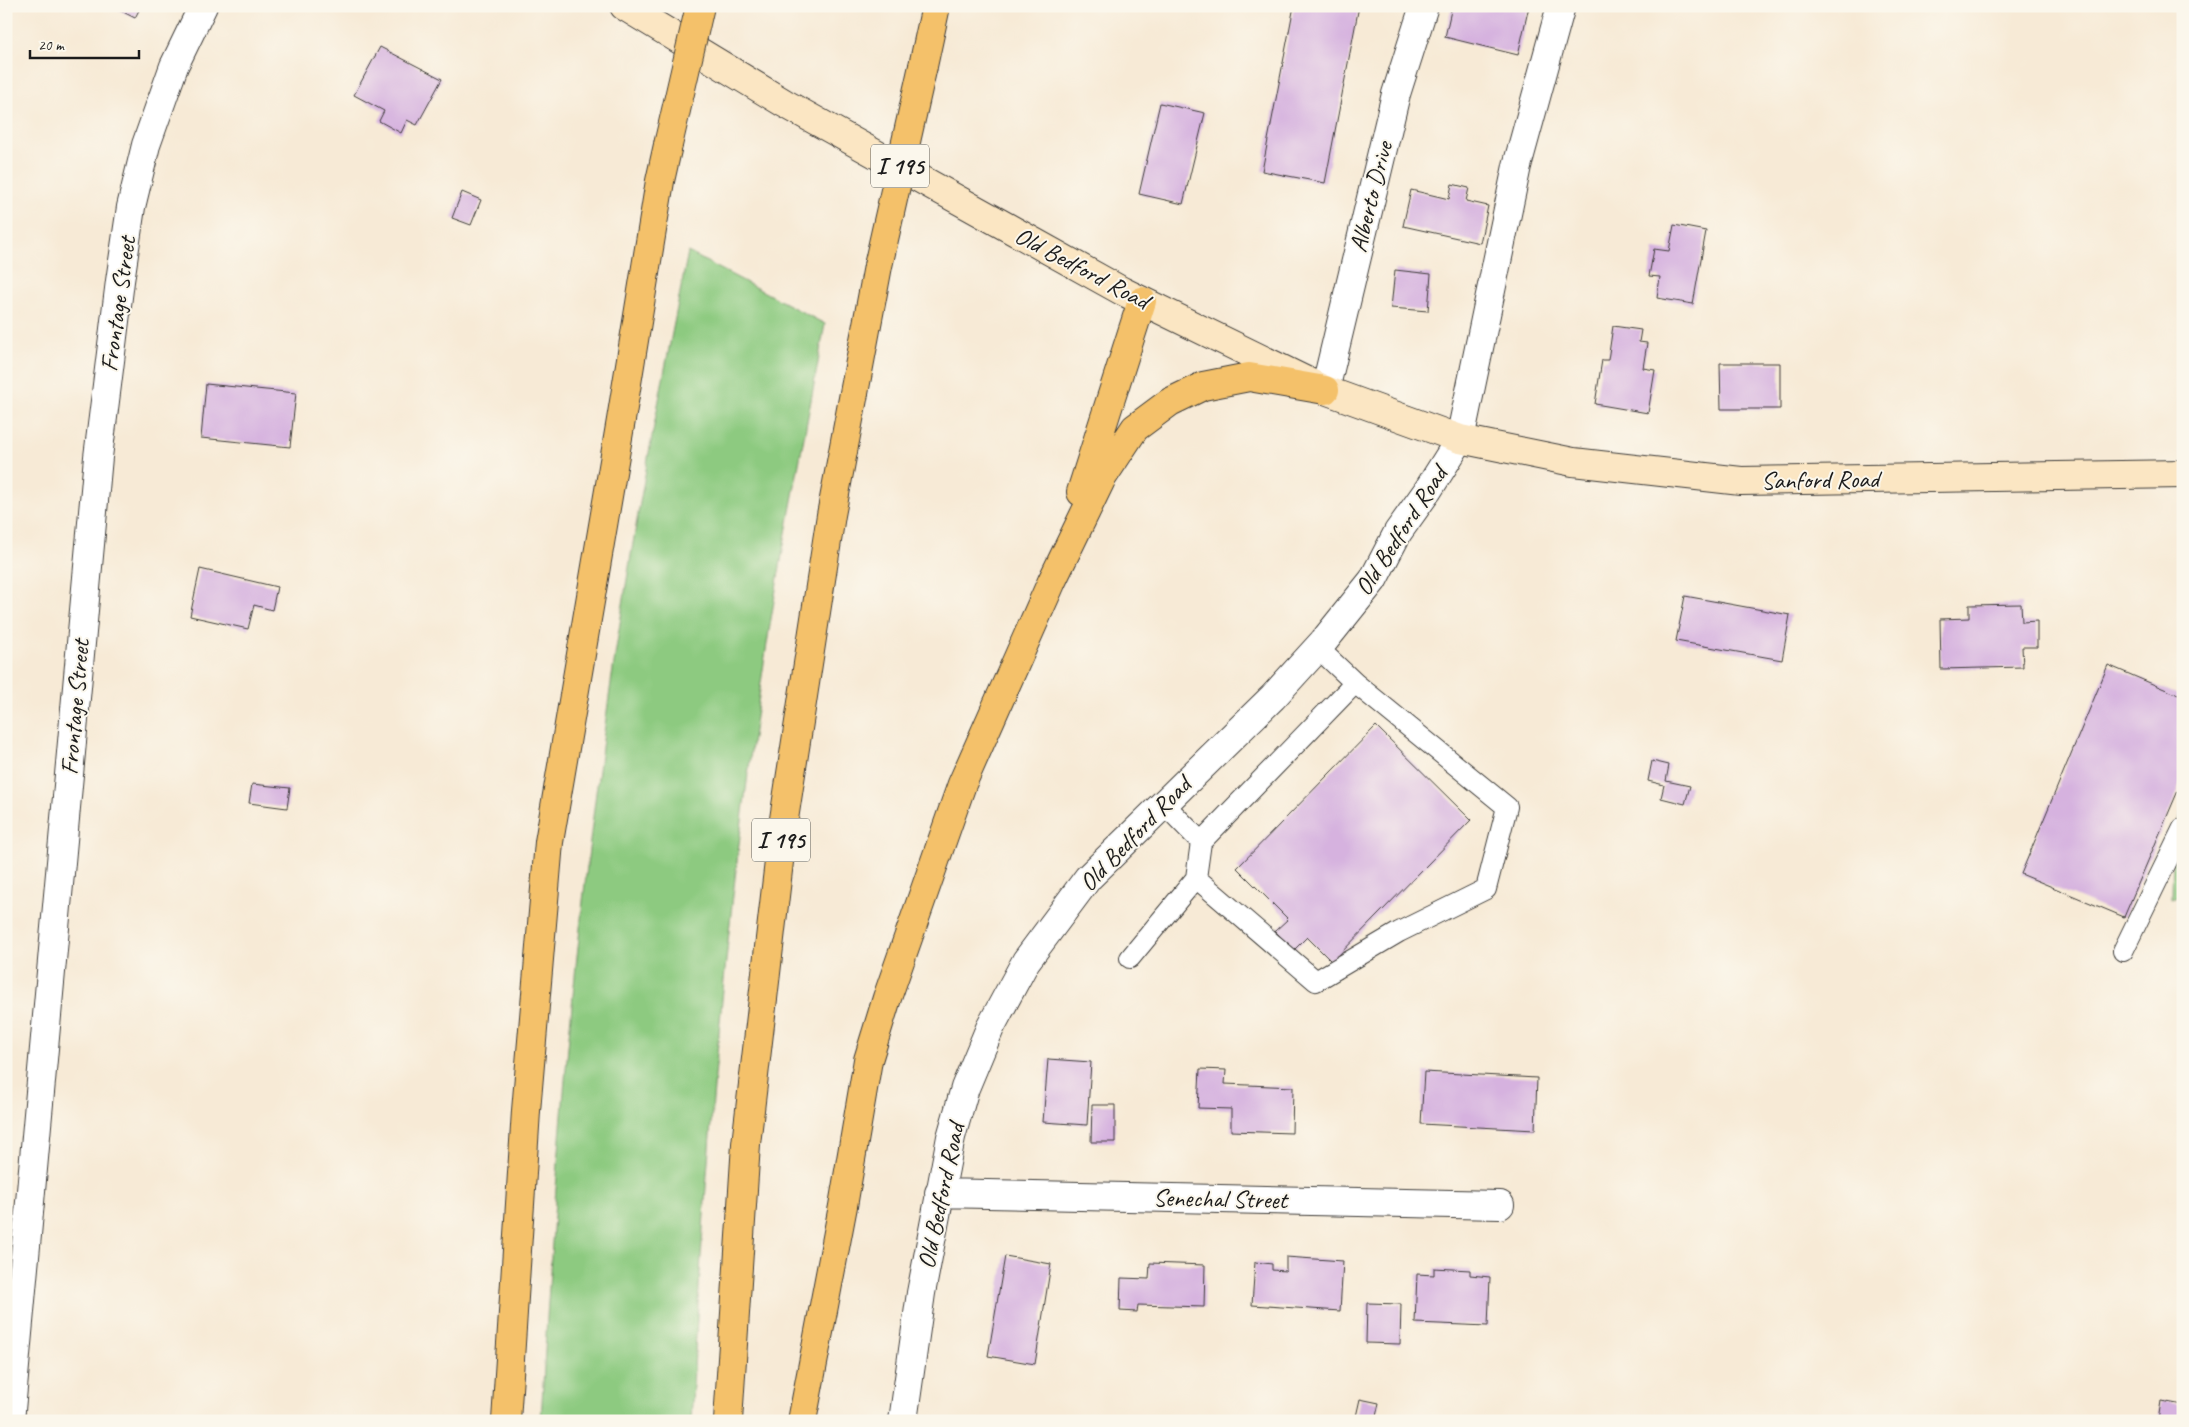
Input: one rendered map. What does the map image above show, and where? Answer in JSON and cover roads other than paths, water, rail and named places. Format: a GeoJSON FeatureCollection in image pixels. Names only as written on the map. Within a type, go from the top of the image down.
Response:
{"type":"FeatureCollection","features":[{"type":"Feature","properties":{"kind":"highway"},"geometry":{"type":"LineString","coordinates":[[506,1421],[526,1121],[549,842],[660,181],[700,6]]}},
{"type":"Feature","properties":{"kind":"highway","name":"I 195"},"geometry":{"type":"LineString","coordinates":[[728,1421],[746,1144],[784,819],[831,515],[878,266],[936,6]]}},
{"type":"Feature","properties":{"kind":"highway"},"geometry":{"type":"LineString","coordinates":[[1052,581],[1124,362],[1142,301]]}},
{"type":"Feature","properties":{"kind":"highway"},"geometry":{"type":"LineString","coordinates":[[802,1421],[843,1206],[868,1060],[887,998],[962,784],[1052,581],[1102,478],[1135,428],[1170,402],[1203,386],[1249,377],[1325,390]]}},
{"type":"Feature","properties":{"kind":"street","name":"Frontage Street"},"geometry":{"type":"LineString","coordinates":[[10,1421],[97,467],[120,281],[131,207],[146,145],[174,66],[203,6]]}},
{"type":"Feature","properties":{"kind":"street","name":"Old Bedford Road"},"geometry":{"type":"LineString","coordinates":[[624,6],[784,104],[1142,301],[1325,390],[1460,439],[1428,490],[1398,532],[1373,580],[1318,648],[1273,697],[1088,878],[1026,961],[990,1028],[965,1088],[951,1137],[939,1193],[922,1293],[903,1421]]}},
{"type":"Feature","properties":{"kind":"street","name":"Alberto Drive"},"geometry":{"type":"LineString","coordinates":[[1325,390],[1396,94],[1424,6]]}},
{"type":"Feature","properties":{"kind":"street"},"geometry":{"type":"LineString","coordinates":[[1460,439],[1517,166],[1561,6]]}},
{"type":"Feature","properties":{"kind":"street","name":"Sanford Road"},"geometry":{"type":"LineString","coordinates":[[1460,439],[1573,462],[1741,481],[2183,474]]}},
{"type":"Feature","properties":{"kind":"street","name":"Senechal Street"},"geometry":{"type":"LineString","coordinates":[[939,1193],[1500,1205]]}},
{"type":"Feature","properties":{"kind":"lane"},"geometry":{"type":"LineString","coordinates":[[1196,878],[1316,980],[1399,932],[1486,889],[1507,808],[1355,683],[1318,648]]}},
{"type":"Feature","properties":{"kind":"lane"},"geometry":{"type":"LineString","coordinates":[[1130,958],[1196,878],[1200,842],[1355,683]]}},
{"type":"Feature","properties":{"kind":"lane"},"geometry":{"type":"LineString","coordinates":[[1164,804],[1200,842]]}},
{"type":"Feature","properties":{"kind":"lane"},"geometry":{"type":"LineString","coordinates":[[2123,951],[2183,828]]}}]}
